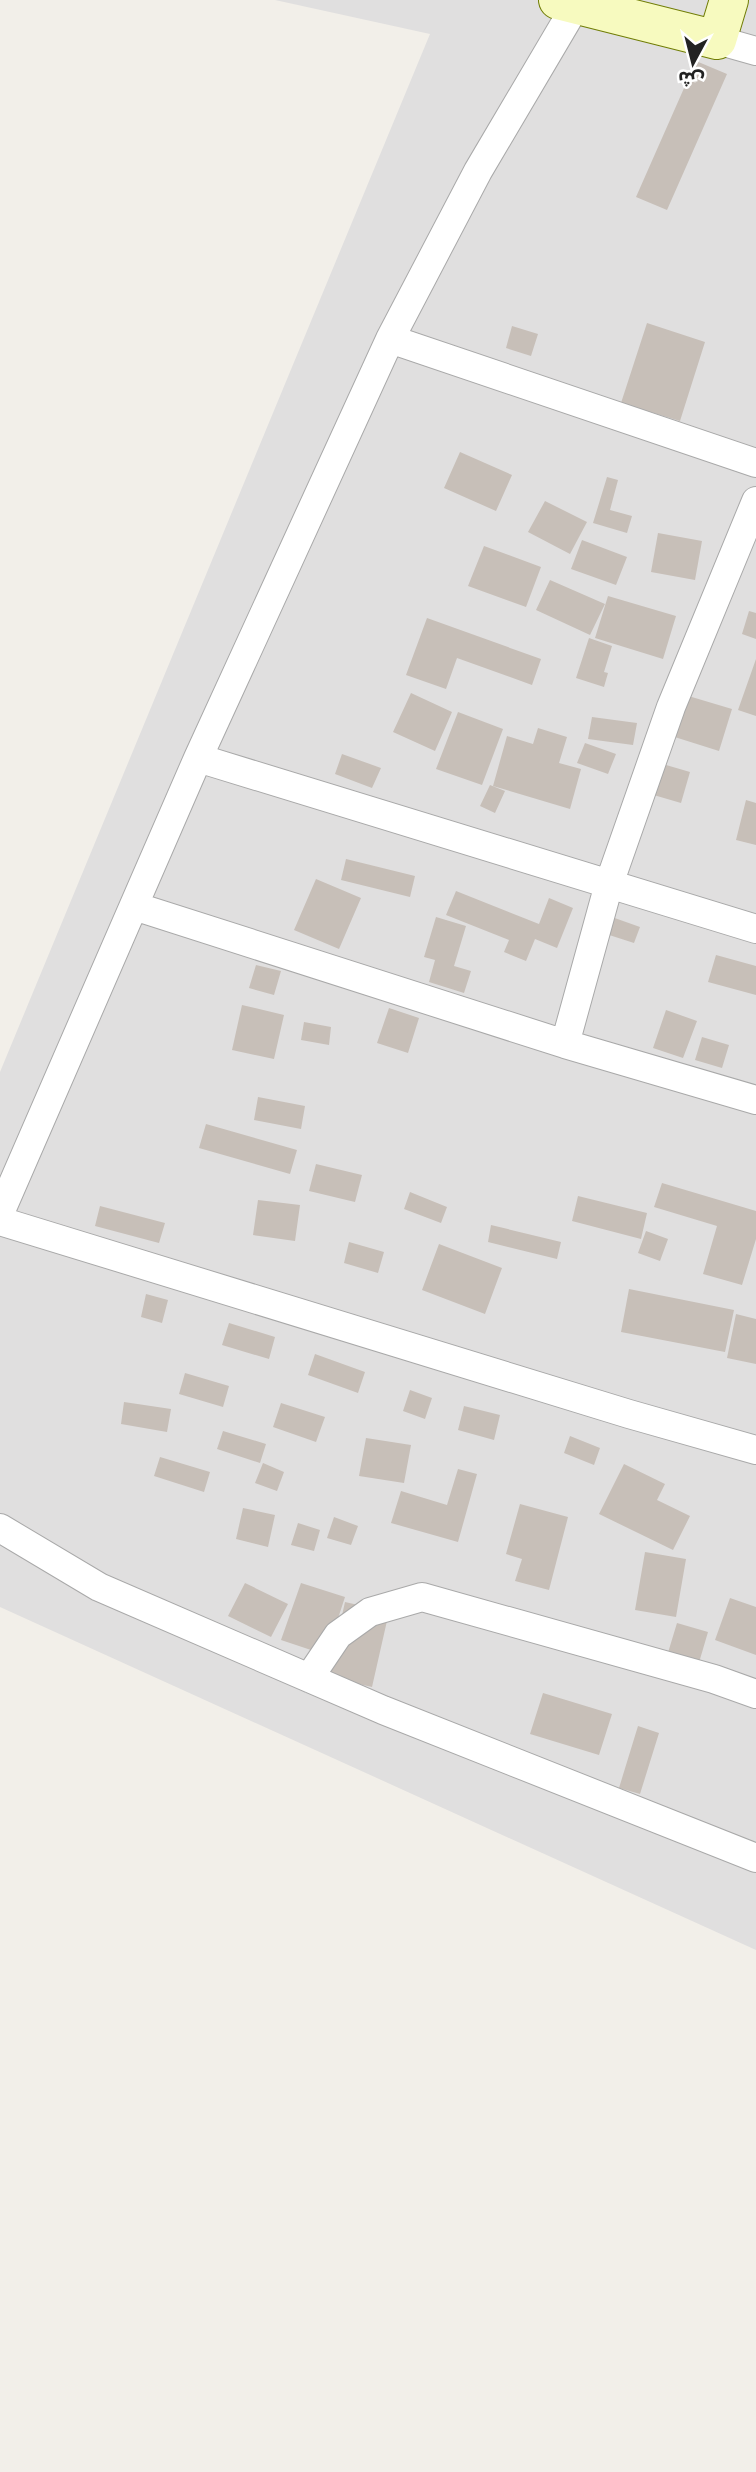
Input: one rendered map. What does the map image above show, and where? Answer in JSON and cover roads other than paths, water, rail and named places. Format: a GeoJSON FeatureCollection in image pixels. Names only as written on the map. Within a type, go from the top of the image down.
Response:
{"type":"FeatureCollection","features":[{"type":"Feature","properties":{"kind":"street"},"geometry":{"type":"LineString","coordinates":[[717,40],[729,0]]}},
{"type":"Feature","properties":{"kind":"street"},"geometry":{"type":"LineString","coordinates":[[0,1213],[198,758],[390,339],[567,3],[756,51]]}},
{"type":"Feature","properties":{"kind":"street"},"geometry":{"type":"LineString","coordinates":[[390,339],[756,463]]}},
{"type":"Feature","properties":{"kind":"street"},"geometry":{"type":"LineString","coordinates":[[565,1044],[609,884],[671,707],[756,501]]}},
{"type":"Feature","properties":{"kind":"street"},"geometry":{"type":"LineString","coordinates":[[198,758],[756,929]]}},
{"type":"Feature","properties":{"kind":"street"},"geometry":{"type":"LineString","coordinates":[[134,906],[565,1044],[756,1100]]}},
{"type":"Feature","properties":{"kind":"street"},"geometry":{"type":"LineString","coordinates":[[0,1221],[756,1450]]}},
{"type":"Feature","properties":{"kind":"street"},"geometry":{"type":"LineString","coordinates":[[0,1528],[99,1587],[383,1710],[756,1858]]}},
{"type":"Feature","properties":{"kind":"street"},"geometry":{"type":"LineString","coordinates":[[309,1678],[338,1635],[370,1612],[422,1597],[714,1679],[756,1695]]}}]}
